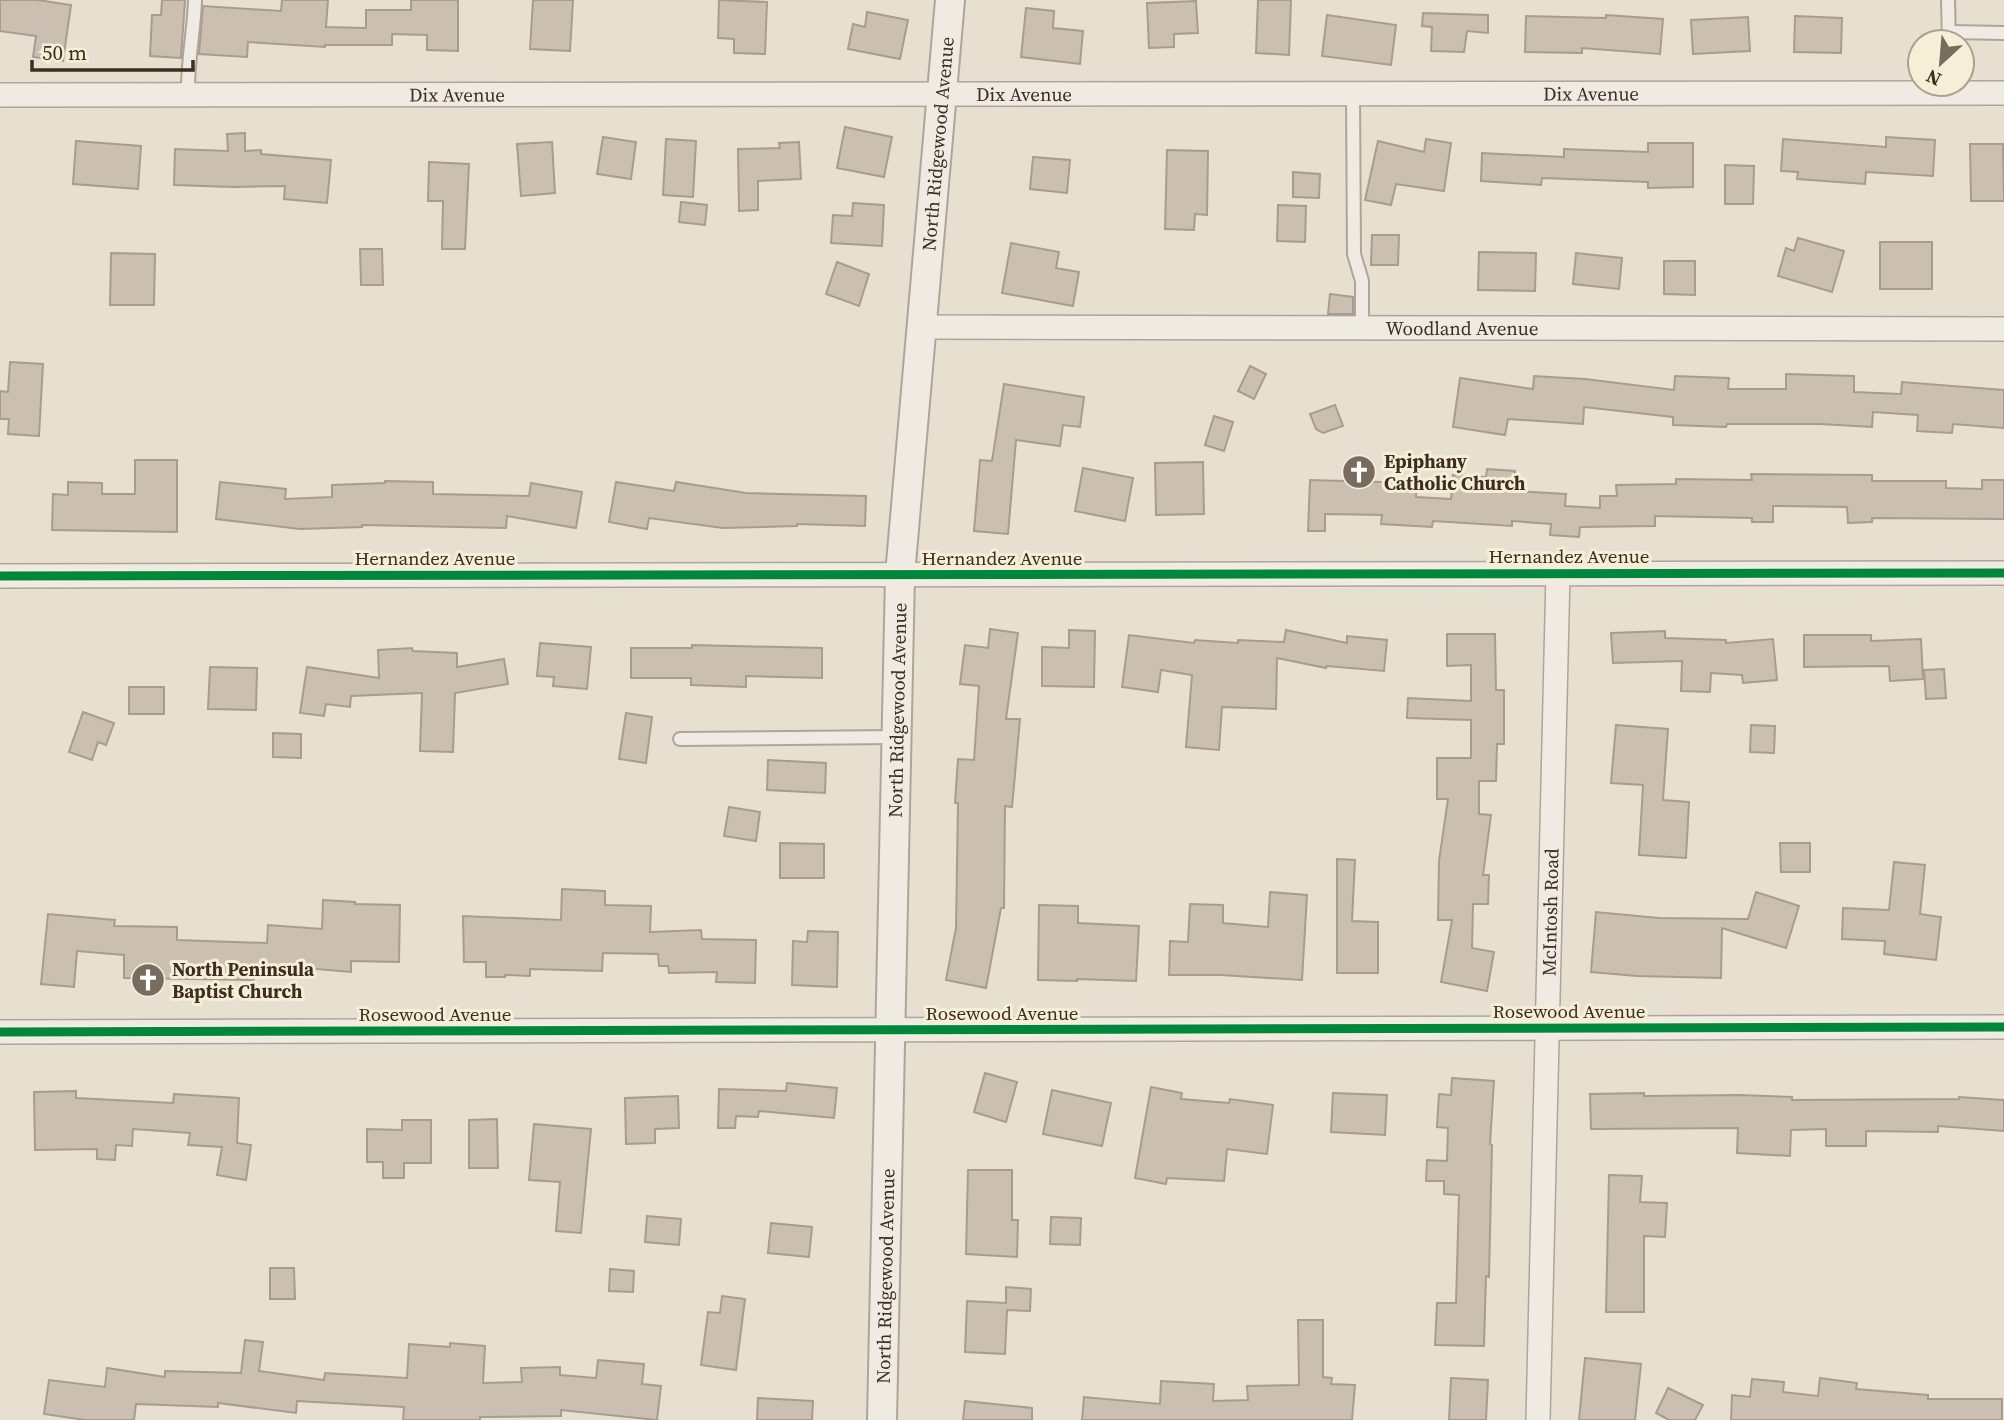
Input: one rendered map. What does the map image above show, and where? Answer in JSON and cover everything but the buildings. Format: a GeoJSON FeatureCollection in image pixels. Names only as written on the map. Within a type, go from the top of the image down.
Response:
{"type":"FeatureCollection","features":[{"type":"Feature","properties":{"kind":"street","name":"North Ridgewood Avenue"},"geometry":{"type":"LineString","coordinates":[[882,1420],[900,575],[950,0]]}},
{"type":"Feature","properties":{"kind":"street","name":"Dix Avenue"},"geometry":{"type":"LineString","coordinates":[[0,95],[1353,94],[1906,89]]}},
{"type":"Feature","properties":{"kind":"street","name":"Dix Avenue"},"geometry":{"type":"LineString","coordinates":[[1976,91],[2004,93]]}},
{"type":"Feature","properties":{"kind":"street","name":"Woodland Avenue"},"geometry":{"type":"LineString","coordinates":[[921,327],[2004,329]]}},
{"type":"Feature","properties":{"kind":"street","name":"McIntosh Road"},"geometry":{"type":"LineString","coordinates":[[1538,1420],[1558,573]]}},
{"type":"Feature","properties":{"kind":"street","name":"Hernandez Avenue"},"geometry":{"type":"LineString","coordinates":[[0,576],[2004,573]]}},
{"type":"Feature","properties":{"kind":"street","name":"Rosewood Avenue"},"geometry":{"type":"LineString","coordinates":[[0,1032],[2004,1027]]}},
{"type":"Feature","properties":{"kind":"lane"},"geometry":{"type":"LineString","coordinates":[[188,95],[187,69],[194,37],[195,0]]}},
{"type":"Feature","properties":{"kind":"lane"},"geometry":{"type":"LineString","coordinates":[[1948,0],[1949,28]]}},
{"type":"Feature","properties":{"kind":"lane"},"geometry":{"type":"LineString","coordinates":[[1976,35],[2004,33]]}},
{"type":"Feature","properties":{"kind":"lane"},"geometry":{"type":"LineString","coordinates":[[1353,94],[1354,254],[1362,281],[1362,327]]}},
{"type":"Feature","properties":{"kind":"lane"},"geometry":{"type":"LineString","coordinates":[[680,739],[896,737]]}},
{"type":"Feature","properties":{"kind":"cycle path"},"geometry":{"type":"LineString","coordinates":[[0,576],[2004,573]]}},
{"type":"Feature","properties":{"kind":"cycle path"},"geometry":{"type":"LineString","coordinates":[[0,1032],[2004,1027]]}},
{"type":"Feature","properties":{"kind":"place","name":"Epiphany Catholic Church"},"geometry":{"type":"Point","coordinates":[1359,472]}},
{"type":"Feature","properties":{"kind":"place","name":"North Peninsula Baptist Church"},"geometry":{"type":"Point","coordinates":[148,980]}}]}
